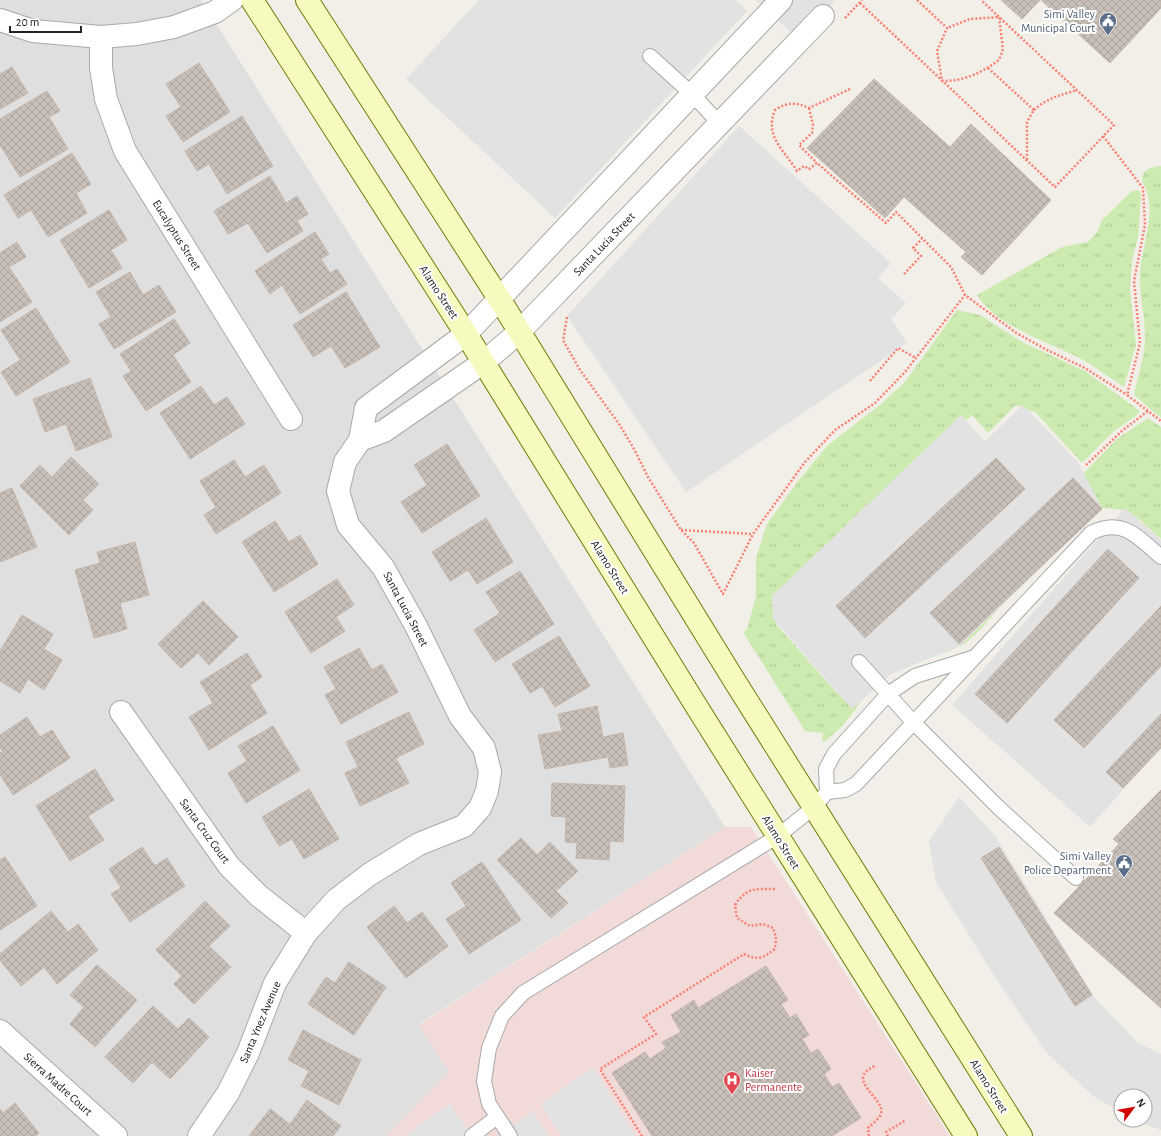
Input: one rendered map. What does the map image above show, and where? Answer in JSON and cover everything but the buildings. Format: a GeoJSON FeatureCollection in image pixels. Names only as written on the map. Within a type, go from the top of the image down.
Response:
{"type":"FeatureCollection","features":[{"type":"Feature","properties":{"kind":"main road","name":"Alamo Street"},"geometry":{"type":"LineString","coordinates":[[252,0],[484,362],[966,1136]]}},
{"type":"Feature","properties":{"kind":"main road","name":"Alamo Street"},"geometry":{"type":"LineString","coordinates":[[307,0],[820,800],[1021,1136]]}},
{"type":"Feature","properties":{"kind":"street"},"geometry":{"type":"LineString","coordinates":[[0,20],[33,31],[101,38],[137,34],[174,27],[215,12],[232,0]]}},
{"type":"Feature","properties":{"kind":"street","name":"Santa Lucia Street"},"geometry":{"type":"LineString","coordinates":[[489,783],[490,772],[484,748],[460,716],[416,626],[383,567],[348,525],[338,491],[345,462],[360,440],[366,408],[466,334],[500,300],[781,0]]}},
{"type":"Feature","properties":{"kind":"street","name":"Santa Lucia Street"},"geometry":{"type":"LineString","coordinates":[[360,440],[384,431],[484,362],[519,332],[823,16]]}},
{"type":"Feature","properties":{"kind":"street","name":"Eucalyptus Street"},"geometry":{"type":"LineString","coordinates":[[101,38],[101,68],[106,99],[125,151],[291,419]]}},
{"type":"Feature","properties":{"kind":"street","name":"Santa Cruz Court"},"geometry":{"type":"LineString","coordinates":[[121,712],[229,866],[259,896],[306,933]]}},
{"type":"Feature","properties":{"kind":"street","name":"Santa Ynez Avenue"},"geometry":{"type":"LineString","coordinates":[[199,1136],[228,1093],[248,1053],[275,982],[306,933],[336,900],[370,874],[419,844],[464,826],[480,808],[489,783]]}},
{"type":"Feature","properties":{"kind":"street","name":"Sierra Madre Court"},"geometry":{"type":"LineString","coordinates":[[0,1032],[116,1136]]}},
{"type":"Feature","properties":{"kind":"lane"},"geometry":{"type":"LineString","coordinates":[[650,56],[693,95],[720,124]]}},
{"type":"Feature","properties":{"kind":"lane"},"geometry":{"type":"LineString","coordinates":[[510,1136],[489,1104],[484,1081],[489,1048],[502,1016],[523,993],[778,836],[820,800],[856,784],[914,723],[972,658],[1091,533],[1103,527],[1120,527],[1138,537],[1161,557]]}},
{"type":"Feature","properties":{"kind":"lane"},"geometry":{"type":"LineString","coordinates":[[820,800],[826,769],[834,754],[888,694],[915,676],[972,658]]}},
{"type":"Feature","properties":{"kind":"lane"},"geometry":{"type":"LineString","coordinates":[[859,662],[914,723],[999,808],[1076,878]]}},
{"type":"Feature","properties":{"kind":"lane"},"geometry":{"type":"LineString","coordinates":[[472,1136],[497,1117]]}},
{"type":"Feature","properties":{"kind":"path"},"geometry":{"type":"LineString","coordinates":[[862,0],[860,3],[1055,187],[1114,125],[981,0]]}},
{"type":"Feature","properties":{"kind":"path"},"geometry":{"type":"LineString","coordinates":[[917,0],[947,28]]}},
{"type":"Feature","properties":{"kind":"path"},"geometry":{"type":"LineString","coordinates":[[942,81],[937,51],[947,28],[970,19],[999,17]]}},
{"type":"Feature","properties":{"kind":"path"},"geometry":{"type":"LineString","coordinates":[[942,81],[954,81],[971,78],[999,60],[1003,49],[999,17]]}},
{"type":"Feature","properties":{"kind":"path"},"geometry":{"type":"LineString","coordinates":[[988,68],[1034,110]]}},
{"type":"Feature","properties":{"kind":"path"},"geometry":{"type":"LineString","coordinates":[[809,108],[850,89]]}},
{"type":"Feature","properties":{"kind":"path"},"geometry":{"type":"LineString","coordinates":[[1027,160],[1027,122],[1034,110],[1042,102],[1077,90]]}},
{"type":"Feature","properties":{"kind":"path"},"geometry":{"type":"LineString","coordinates":[[817,163],[810,170],[804,166],[797,171],[778,146],[771,130],[770,120],[775,110],[780,106],[790,103],[799,103],[809,108],[814,125],[812,133],[799,145],[817,163],[886,223],[896,212],[951,267],[965,295],[1015,332],[1045,349],[1085,368],[1126,395],[1161,421]]}},
{"type":"Feature","properties":{"kind":"path"},"geometry":{"type":"LineString","coordinates":[[1103,136],[1143,188],[1145,225],[1134,281],[1140,343],[1126,395]]}},
{"type":"Feature","properties":{"kind":"path"},"geometry":{"type":"LineString","coordinates":[[904,274],[921,256],[913,248],[922,239]]}},
{"type":"Feature","properties":{"kind":"path"},"geometry":{"type":"LineString","coordinates":[[571,311],[567,316],[563,340],[580,370],[598,392],[633,447],[648,477],[681,530],[694,543],[723,594],[753,534],[805,462],[835,430],[875,403],[905,372],[965,295]]}},
{"type":"Feature","properties":{"kind":"path"},"geometry":{"type":"LineString","coordinates":[[870,381],[898,348],[916,358]]}},
{"type":"Feature","properties":{"kind":"path"},"geometry":{"type":"LineString","coordinates":[[1086,465],[1122,430],[1148,411]]}},
{"type":"Feature","properties":{"kind":"path"},"geometry":{"type":"LineString","coordinates":[[681,530],[753,534]]}},
{"type":"Feature","properties":{"kind":"path"},"geometry":{"type":"LineString","coordinates":[[642,1136],[600,1069],[656,1034],[644,1017],[744,954],[753,958],[763,959],[775,949],[776,937],[773,928],[763,924],[750,926],[738,918],[735,905],[742,895],[753,889],[775,889]]}},
{"type":"Feature","properties":{"kind":"path"},"geometry":{"type":"LineString","coordinates":[[869,1136],[868,1128],[880,1116],[881,1110],[880,1105],[865,1085],[864,1076],[869,1069],[876,1066]]}},
{"type":"Feature","properties":{"kind":"path"},"geometry":{"type":"LineString","coordinates":[[888,1136],[886,1132],[906,1120]]}},
{"type":"Feature","properties":{"kind":"shaded area"},"geometry":{"type":"Polygon","coordinates":[[[0,0],[201,0],[725,827],[419,1024],[449,1072],[386,1136],[0,1136],[0,0]]]}},
{"type":"Feature","properties":{"kind":"shaded area"},"geometry":{"type":"Polygon","coordinates":[[[479,0],[735,0],[747,11],[555,218],[406,79],[479,0]]]}},
{"type":"Feature","properties":{"kind":"shaded area"},"geometry":{"type":"Polygon","coordinates":[[[756,0],[836,0],[799,40],[756,0]]]}},
{"type":"Feature","properties":{"kind":"shaded area"},"geometry":{"type":"Polygon","coordinates":[[[739,126],[891,263],[878,278],[906,303],[891,319],[907,343],[686,492],[567,316],[739,126]]]}},
{"type":"Feature","properties":{"kind":"shaded area"},"geometry":{"type":"Polygon","coordinates":[[[1023,405],[1078,462],[1102,508],[960,646],[891,674],[852,709],[773,619],[772,596],[961,415],[985,441],[1023,405]]]}},
{"type":"Feature","properties":{"kind":"shaded area"},"geometry":{"type":"Polygon","coordinates":[[[1125,508],[1161,540],[1161,747],[1090,827],[952,705],[1125,508]]]}},
{"type":"Feature","properties":{"kind":"shaded area"},"geometry":{"type":"Polygon","coordinates":[[[959,797],[994,834],[1095,998],[1138,1043],[1161,1054],[1161,1130],[1153,1127],[1153,1088],[1113,1088],[1113,1107],[1093,1096],[1046,1052],[993,974],[936,882],[929,841],[959,797]]]}},
{"type":"Feature","properties":{"kind":"shaded area"},"geometry":{"type":"Polygon","coordinates":[[[725,827],[751,827],[950,1136],[386,1136],[449,1072],[419,1025],[725,827]]]}},
{"type":"Feature","properties":{"kind":"shaded area"},"geometry":{"type":"Polygon","coordinates":[[[593,1067],[635,1136],[561,1136],[541,1104],[593,1067]]]}},
{"type":"Feature","properties":{"kind":"shaded area"},"geometry":{"type":"Polygon","coordinates":[[[450,1104],[472,1136],[404,1136],[450,1104]]]}},
{"type":"Feature","properties":{"kind":"shaded area"},"geometry":{"type":"Polygon","coordinates":[[[533,1111],[549,1136],[496,1136],[533,1111]]]}},
{"type":"Feature","properties":{"kind":"green space"},"geometry":{"type":"Polygon","coordinates":[[[1161,166],[1161,418],[1134,395],[1145,345],[1140,273],[1148,226],[1149,203],[1147,192],[1142,181],[1143,173],[1150,168],[1161,166]]]}},
{"type":"Feature","properties":{"kind":"green space"},"geometry":{"type":"Polygon","coordinates":[[[1139,190],[1141,195],[1138,237],[1132,261],[1130,289],[1136,345],[1124,387],[1083,360],[1011,325],[986,306],[977,295],[1062,247],[1088,242],[1097,232],[1102,220],[1132,191],[1139,190]]]}},
{"type":"Feature","properties":{"kind":"green space"},"geometry":{"type":"Polygon","coordinates":[[[957,310],[980,315],[1022,342],[1085,371],[1140,411],[1136,416],[1114,431],[1082,463],[1036,413],[1016,405],[988,433],[972,415],[954,432],[776,624],[837,693],[841,695],[863,696],[856,709],[846,721],[824,742],[822,740],[823,733],[805,731],[743,632],[747,629],[756,596],[756,558],[767,524],[799,480],[828,445],[881,404],[904,383],[957,310]]]}},
{"type":"Feature","properties":{"kind":"green space"},"geometry":{"type":"Polygon","coordinates":[[[1148,418],[1161,427],[1161,539],[1135,516],[1121,510],[1102,508],[1000,607],[982,628],[966,643],[947,652],[935,653],[1074,483],[1117,439],[1148,418]]]}},
{"type":"Feature","properties":{"kind":"place","name":"Simi Valley Municipal Court"},"geometry":{"type":"Point","coordinates":[1108,36]}},
{"type":"Feature","properties":{"kind":"place","name":"Simi Valley Police Department"},"geometry":{"type":"Point","coordinates":[1124,878]}},
{"type":"Feature","properties":{"kind":"place","name":"Kaiser Permanente"},"geometry":{"type":"Point","coordinates":[732,1095]}}]}
